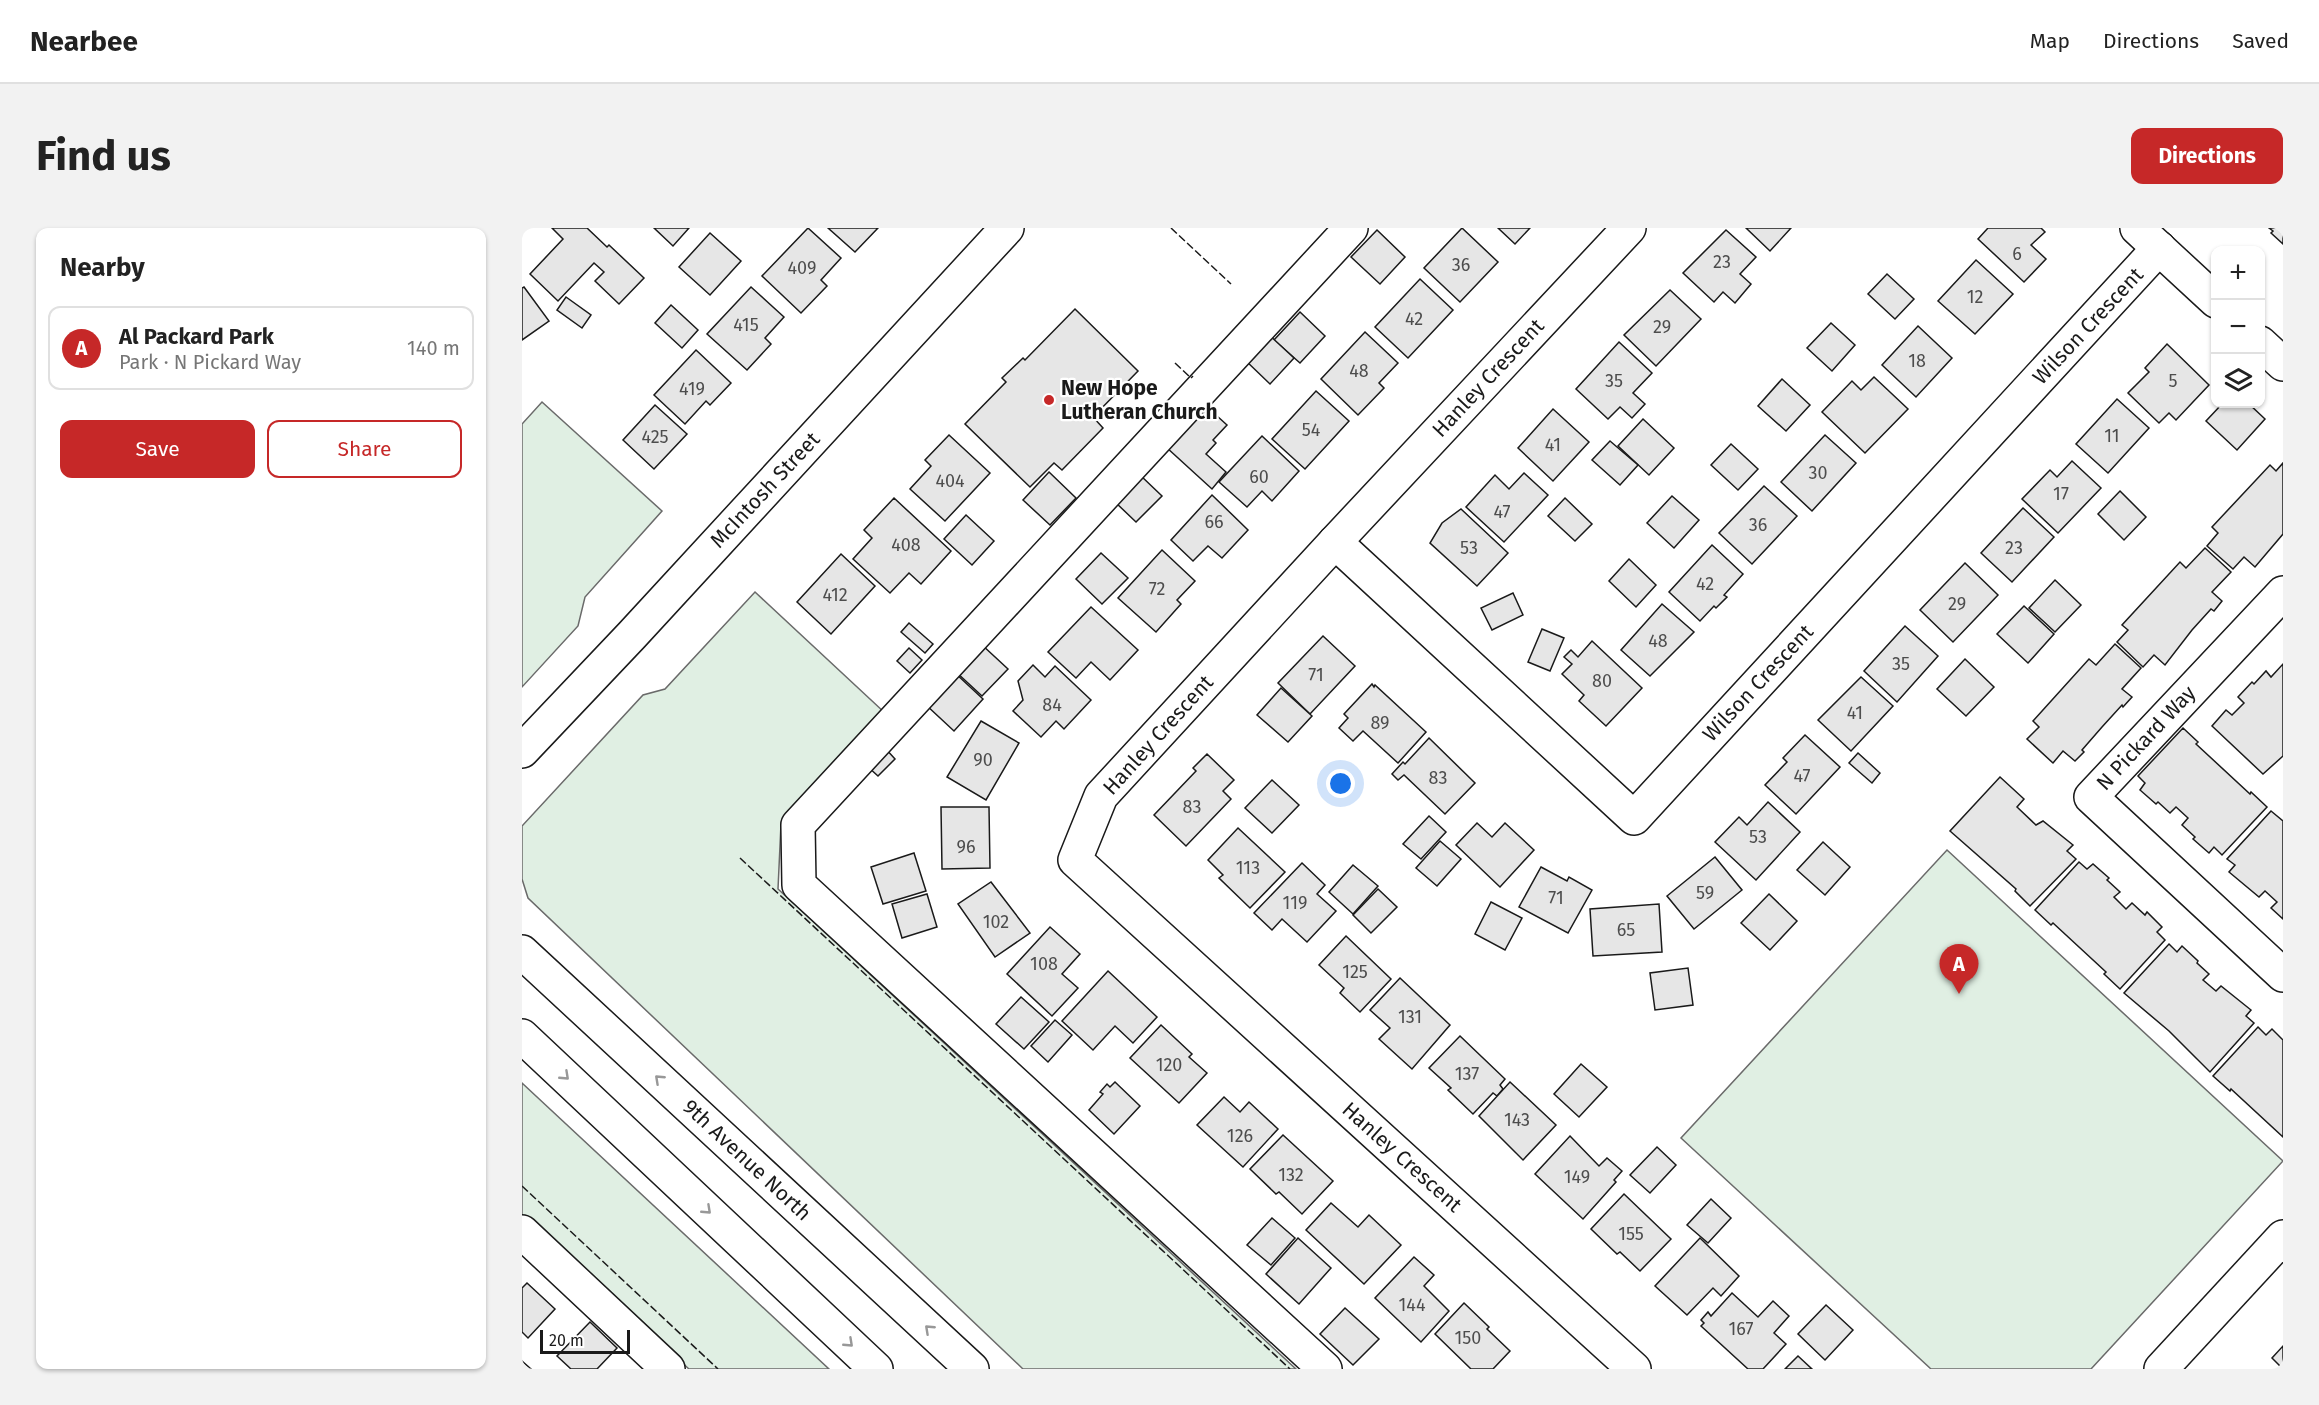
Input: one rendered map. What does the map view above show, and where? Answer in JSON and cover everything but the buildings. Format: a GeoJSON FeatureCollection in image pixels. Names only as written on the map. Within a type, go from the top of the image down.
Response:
{"type":"FeatureCollection","features":[{"type":"Feature","properties":{"kind":"street","name":"McIntosh Street"},"geometry":{"type":"LineString","coordinates":[[522,751],[1007,228]]}},
{"type":"Feature","properties":{"kind":"street"},"geometry":{"type":"LineString","coordinates":[[1324,1369],[799,885],[798,825],[1351,228]]}},
{"type":"Feature","properties":{"kind":"street","name":"Hanley Crescent"},"geometry":{"type":"LineString","coordinates":[[1629,228],[1101,796],[1076,860],[1634,1369]]}},
{"type":"Feature","properties":{"kind":"street"},"geometry":{"type":"LineString","coordinates":[[2148,238],[2215,300]]}},
{"type":"Feature","properties":{"kind":"street","name":"Wilson Crescent"},"geometry":{"type":"LineString","coordinates":[[1335,542],[1634,818],[2148,238]]}},
{"type":"Feature","properties":{"kind":"street"},"geometry":{"type":"LineString","coordinates":[[2265,348],[2283,364]]}},
{"type":"Feature","properties":{"kind":"street","name":"N Pickard Way"},"geometry":{"type":"LineString","coordinates":[[2283,593],[2091,796],[2283,975]]}},
{"type":"Feature","properties":{"kind":"street","name":"9th Avenue North"},"geometry":{"type":"LineString","coordinates":[[522,952],[972,1369]]}},
{"type":"Feature","properties":{"kind":"street"},"geometry":{"type":"LineString","coordinates":[[522,1036],[876,1369]]}},
{"type":"Feature","properties":{"kind":"street"},"geometry":{"type":"LineString","coordinates":[[522,1233],[668,1369]]}},
{"type":"Feature","properties":{"kind":"street"},"geometry":{"type":"LineString","coordinates":[[2161,1369],[2283,1238]]}},
{"type":"Feature","properties":{"kind":"green space"},"geometry":{"type":"Polygon","coordinates":[[[542,402],[662,511],[585,597],[578,626],[522,687],[522,424],[542,402]]]}},
{"type":"Feature","properties":{"kind":"green space"},"geometry":{"type":"Polygon","coordinates":[[[755,592],[885,713],[781,824],[778,889],[1296,1369],[1023,1369],[528,898],[522,879],[522,826],[643,695],[665,689],[755,592]]]}},
{"type":"Feature","properties":{"kind":"green space"},"geometry":{"type":"Polygon","coordinates":[[[1947,850],[2283,1161],[2091,1369],[1931,1369],[1681,1138],[1947,850]]]}},
{"type":"Feature","properties":{"kind":"green space"},"geometry":{"type":"Polygon","coordinates":[[[522,1083],[829,1369],[689,1369],[522,1216],[522,1083]]]}},
{"type":"Feature","properties":{"kind":"fence"},"geometry":{"type":"LineString","coordinates":[[1171,228],[1231,284]]}},
{"type":"Feature","properties":{"kind":"fence"},"geometry":{"type":"LineString","coordinates":[[1175,363],[1191,378],[1193,376]]}},
{"type":"Feature","properties":{"kind":"fence"},"geometry":{"type":"LineString","coordinates":[[740,858],[1290,1369]]}},
{"type":"Feature","properties":{"kind":"fence"},"geometry":{"type":"LineString","coordinates":[[522,1186],[718,1369]]}},
{"type":"Feature","properties":{"kind":"place","name":"New Hope Lutheran Church"},"geometry":{"type":"Point","coordinates":[1049,400]}},
{"type":"Feature","properties":{"kind":"place","name":"Al Packard Park"},"geometry":{"type":"Point","coordinates":[1959,994]}}]}
